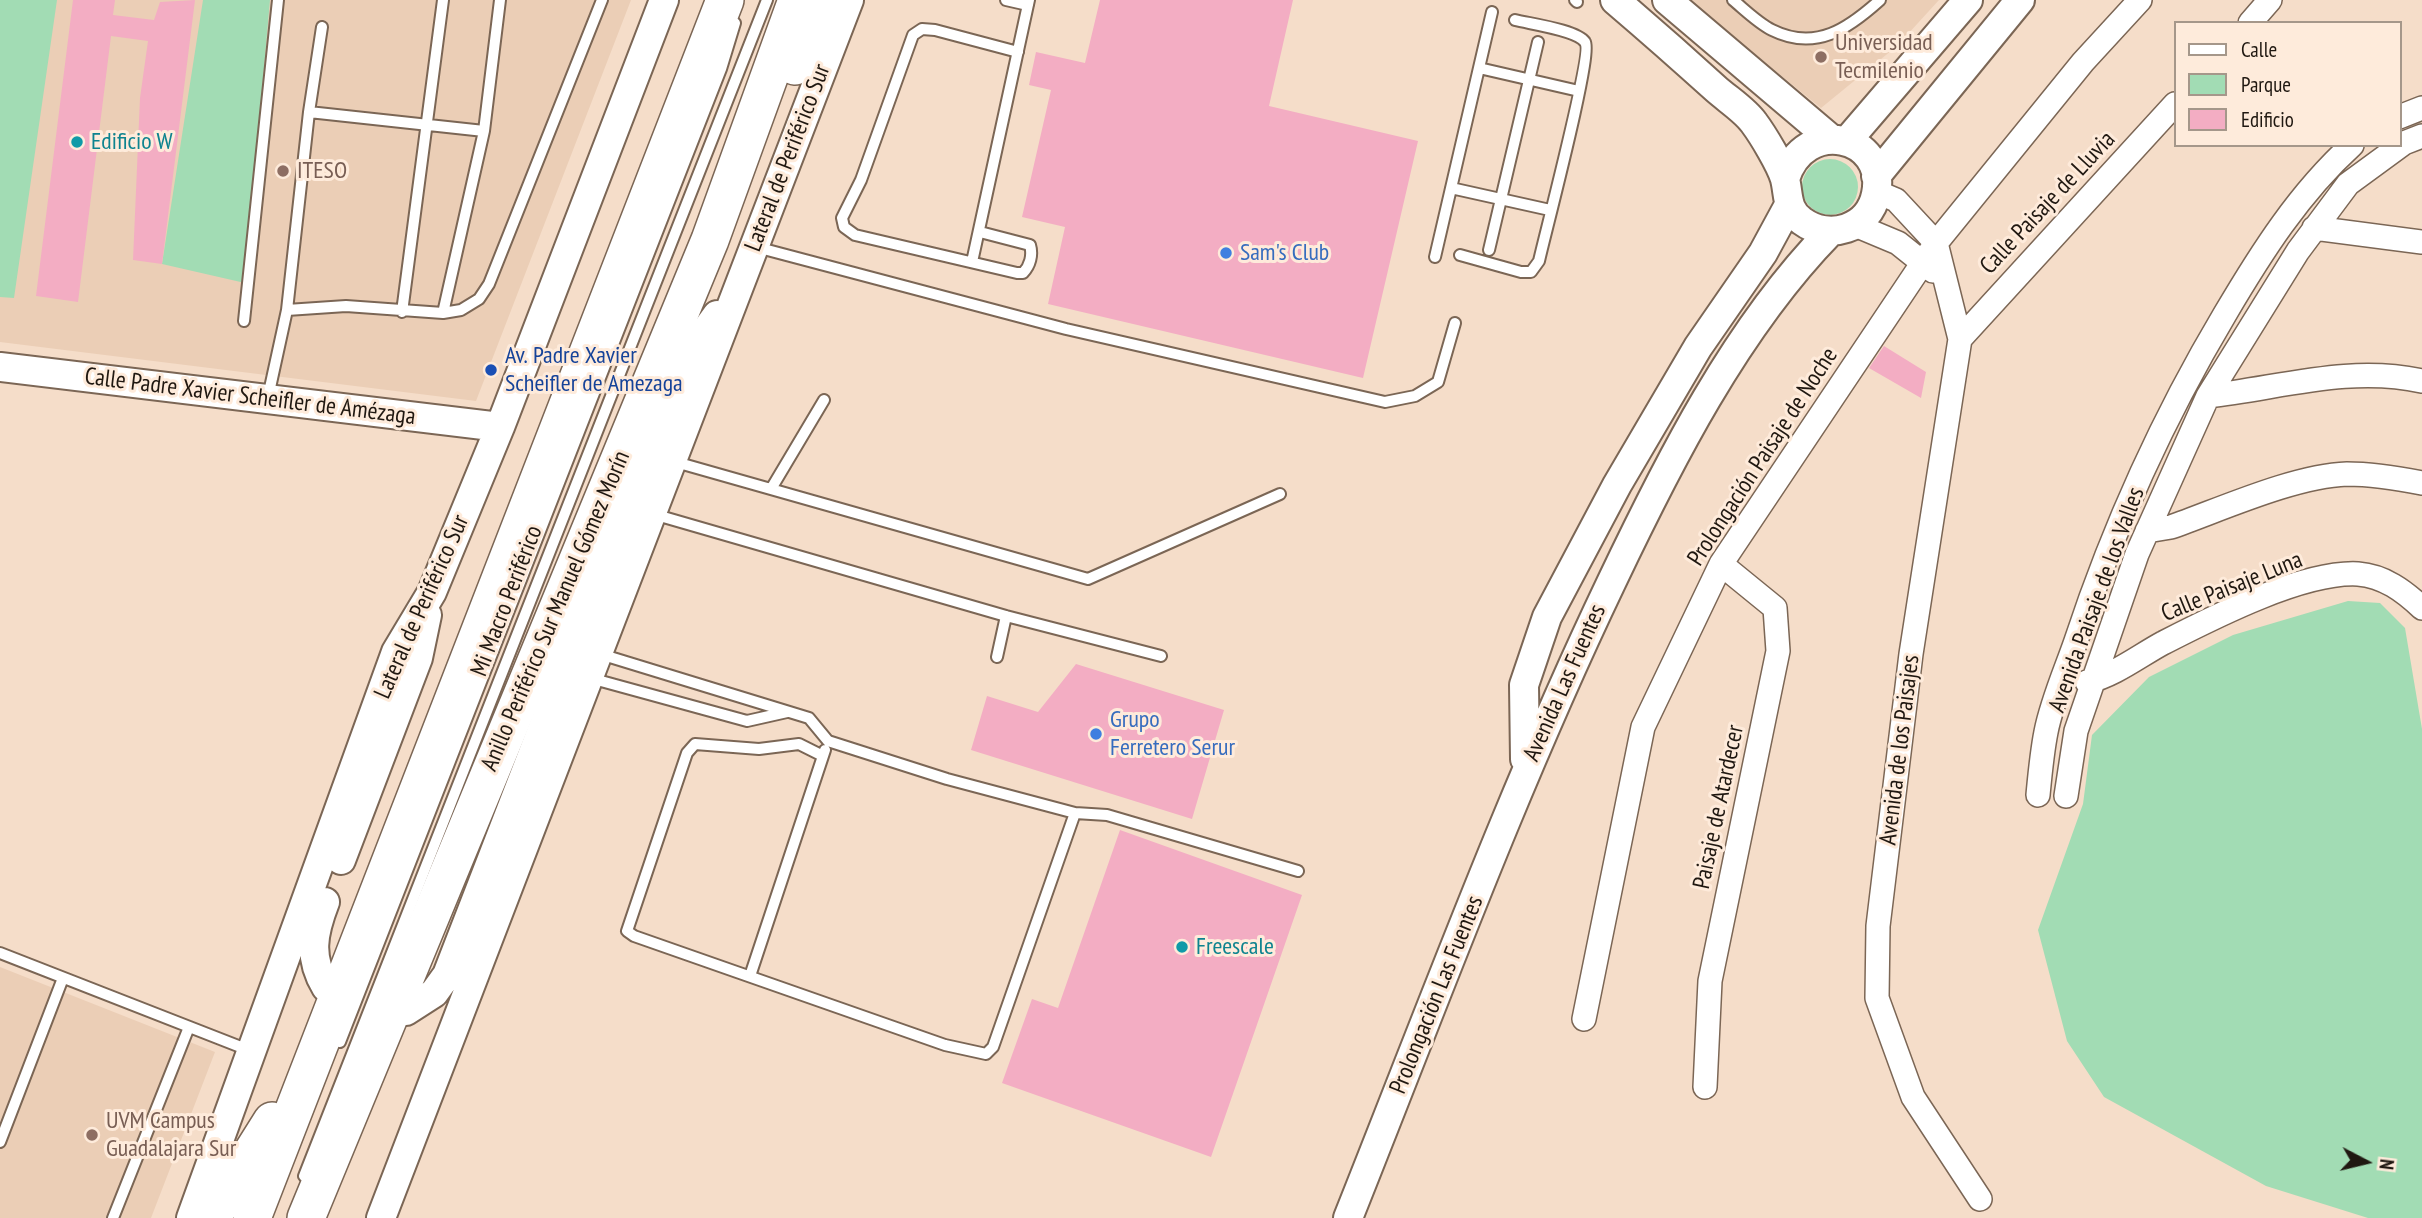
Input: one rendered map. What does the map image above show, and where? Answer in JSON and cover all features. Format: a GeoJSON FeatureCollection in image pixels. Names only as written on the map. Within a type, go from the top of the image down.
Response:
{"type":"FeatureCollection","features":[{"type":"Feature","properties":{"kind":"highway","name":"Anillo Periférico Sur Manuel Gómez Morín"},"geometry":{"type":"LineString","coordinates":[[302,1205],[337,1138],[710,240],[797,0]]}},
{"type":"Feature","properties":{"kind":"highway"},"geometry":{"type":"LineString","coordinates":[[710,240],[827,0]]}},
{"type":"Feature","properties":{"kind":"highway"},"geometry":{"type":"LineString","coordinates":[[252,1218],[328,1048],[732,6]]}},
{"type":"Feature","properties":{"kind":"highway"},"geometry":{"type":"LineString","coordinates":[[211,1218],[328,1048]]}},
{"type":"Feature","properties":{"kind":"highway"},"geometry":{"type":"LineString","coordinates":[[324,1218],[337,1138]]}},
{"type":"Feature","properties":{"kind":"street","name":"Lateral de Periférico Sur"},"geometry":{"type":"LineString","coordinates":[[191,1218],[396,652],[432,592],[500,427],[664,0]]}},
{"type":"Feature","properties":{"kind":"street","name":"Lateral de Periférico Sur"},"geometry":{"type":"LineString","coordinates":[[381,1218],[849,0]]}},
{"type":"Feature","properties":{"kind":"street"},"geometry":{"type":"LineString","coordinates":[[1615,0],[1754,122],[1799,219],[1813,229],[1843,229],[1898,243],[1944,280]]}},
{"type":"Feature","properties":{"kind":"street"},"geometry":{"type":"LineString","coordinates":[[1667,0],[1839,140],[1867,156],[1877,184],[1896,200],[1936,243]]}},
{"type":"Feature","properties":{"kind":"street"},"geometry":{"type":"LineString","coordinates":[[1787,192],[1796,155],[1806,146],[1839,140],[1968,0]]}},
{"type":"Feature","properties":{"kind":"street"},"geometry":{"type":"LineString","coordinates":[[1843,229],[1873,205],[1877,184],[2020,0]]}},
{"type":"Feature","properties":{"kind":"street","name":"Prolongación Paisaje de Noche"},"geometry":{"type":"LineString","coordinates":[[1584,1019],[1643,727],[1721,564],[1936,243],[2083,62],[2140,0]]}},
{"type":"Feature","properties":{"kind":"street"},"geometry":{"type":"LineString","coordinates":[[2251,21],[2270,0]]}},
{"type":"Feature","properties":{"kind":"street","name":"Calle Paisaje de Lluvia"},"geometry":{"type":"LineString","coordinates":[[1960,339],[2174,105]]}},
{"type":"Feature","properties":{"kind":"street"},"geometry":{"type":"LineString","coordinates":[[2401,116],[2422,108]]}},
{"type":"Feature","properties":{"kind":"street","name":"Avenida Paisaje de los Valles"},"geometry":{"type":"LineString","coordinates":[[2401,145],[2422,136]]}},
{"type":"Feature","properties":{"kind":"street","name":"Avenida Paisaje de los Valles"},"geometry":{"type":"LineString","coordinates":[[2038,795],[2046,730],[2110,544],[2181,388],[2242,284],[2290,213],[2318,176],[2350,147]]}},
{"type":"Feature","properties":{"kind":"street","name":"Avenida Paisaje de los Valles"},"geometry":{"type":"LineString","coordinates":[[2066,796],[2076,732],[2147,531],[2208,396],[2314,228],[2348,184],[2399,147]]}},
{"type":"Feature","properties":{"kind":"street","name":"Avenida Las Fuentes"},"geometry":{"type":"LineString","coordinates":[[1525,772],[1524,685],[1547,617],[1617,485],[1698,347],[1763,253],[1787,192]]}},
{"type":"Feature","properties":{"kind":"street"},"geometry":{"type":"LineString","coordinates":[[2314,228],[2422,242]]}},
{"type":"Feature","properties":{"kind":"street","name":"Avenida Las Fuentes"},"geometry":{"type":"LineString","coordinates":[[1525,772],[1552,707],[1653,496],[1730,363],[1797,267],[1843,229]]}},
{"type":"Feature","properties":{"kind":"street","name":"Avenida de los Paisajes"},"geometry":{"type":"LineString","coordinates":[[1936,243],[1960,339],[1910,668],[1878,926],[1877,998],[1913,1097],[1980,1199]]}},
{"type":"Feature","properties":{"kind":"street"},"geometry":{"type":"LineString","coordinates":[[406,1011],[434,993],[447,975],[686,358],[738,285]]}},
{"type":"Feature","properties":{"kind":"street","name":"Calle Padre Xavier Scheifler de Amézaga"},"geometry":{"type":"LineString","coordinates":[[0,367],[500,427]]}},
{"type":"Feature","properties":{"kind":"street"},"geometry":{"type":"LineString","coordinates":[[2208,396],[2320,377],[2360,374],[2422,381]]}},
{"type":"Feature","properties":{"kind":"street"},"geometry":{"type":"LineString","coordinates":[[2147,531],[2171,527],[2317,478],[2346,474],[2422,483]]}},
{"type":"Feature","properties":{"kind":"street","name":"Paisaje de Atardecer"},"geometry":{"type":"LineString","coordinates":[[1705,1087],[1710,981],[1778,652],[1775,608],[1721,564]]}},
{"type":"Feature","properties":{"kind":"street","name":"Calle Paisaje Luna"},"geometry":{"type":"LineString","coordinates":[[2060,688],[2095,680],[2221,615],[2284,589],[2328,576],[2358,574],[2379,578],[2405,592],[2422,608]]}},
{"type":"Feature","properties":{"kind":"street"},"geometry":{"type":"LineString","coordinates":[[326,987],[315,969],[315,927],[418,658],[432,592]]}},
{"type":"Feature","properties":{"kind":"street","name":"Prolongación Las Fuentes"},"geometry":{"type":"LineString","coordinates":[[1348,1218],[1525,772]]}},
{"type":"Feature","properties":{"kind":"lane"},"geometry":{"type":"LineString","coordinates":[[244,321],[278,0]]}},
{"type":"Feature","properties":{"kind":"lane"},"geometry":{"type":"LineString","coordinates":[[402,312],[443,0]]}},
{"type":"Feature","properties":{"kind":"lane"},"geometry":{"type":"LineString","coordinates":[[443,313],[484,131],[500,0]]}},
{"type":"Feature","properties":{"kind":"lane"},"geometry":{"type":"LineString","coordinates":[[287,310],[346,306],[443,313],[461,310],[479,299],[489,284],[602,0]]}},
{"type":"Feature","properties":{"kind":"lane","name":"Mi Macro Periférico"},"geometry":{"type":"LineString","coordinates":[[302,1205],[767,0]]}},
{"type":"Feature","properties":{"kind":"lane"},"geometry":{"type":"LineString","coordinates":[[972,262],[1028,2],[1006,0]]}},
{"type":"Feature","properties":{"kind":"lane"},"geometry":{"type":"LineString","coordinates":[[1732,0],[1772,30],[1797,38],[1822,37],[1848,28],[1880,0]]}},
{"type":"Feature","properties":{"kind":"lane"},"geometry":{"type":"LineString","coordinates":[[1435,257],[1492,12]]}},
{"type":"Feature","properties":{"kind":"lane"},"geometry":{"type":"LineString","coordinates":[[1460,256],[1521,272],[1531,272],[1539,261],[1588,54],[1587,45],[1580,36],[1515,20]]}},
{"type":"Feature","properties":{"kind":"lane"},"geometry":{"type":"LineString","coordinates":[[268,399],[287,310],[309,111],[322,27]]}},
{"type":"Feature","properties":{"kind":"lane"},"geometry":{"type":"LineString","coordinates":[[980,232],[1030,245],[1032,251],[1028,268],[1023,273],[1017,273],[855,235],[844,227],[842,218],[861,180],[912,35],[922,29],[935,30],[1018,52]]}},
{"type":"Feature","properties":{"kind":"lane"},"geometry":{"type":"LineString","coordinates":[[1489,250],[1538,42]]}},
{"type":"Feature","properties":{"kind":"lane"},"geometry":{"type":"LineString","coordinates":[[1479,68],[1579,91]]}},
{"type":"Feature","properties":{"kind":"lane"},"geometry":{"type":"LineString","coordinates":[[309,111],[484,131]]}},
{"type":"Feature","properties":{"kind":"lane"},"geometry":{"type":"LineString","coordinates":[[1451,188],[1550,210]]}},
{"type":"Feature","properties":{"kind":"lane"},"geometry":{"type":"LineString","coordinates":[[754,246],[1066,329],[1385,402],[1415,397],[1438,382],[1455,323]]}},
{"type":"Feature","properties":{"kind":"lane"},"geometry":{"type":"LineString","coordinates":[[771,489],[824,400]]}},
{"type":"Feature","properties":{"kind":"lane"},"geometry":{"type":"LineString","coordinates":[[672,461],[1088,579],[1280,494]]}},
{"type":"Feature","properties":{"kind":"lane"},"geometry":{"type":"LineString","coordinates":[[650,514],[1006,616],[1161,656]]}},
{"type":"Feature","properties":{"kind":"lane"},"geometry":{"type":"LineString","coordinates":[[997,657],[1006,616]]}},
{"type":"Feature","properties":{"kind":"lane"},"geometry":{"type":"LineString","coordinates":[[593,666],[747,721],[790,711]]}},
{"type":"Feature","properties":{"kind":"lane"},"geometry":{"type":"LineString","coordinates":[[593,666],[790,711],[809,718],[828,741],[947,779],[1075,813],[1107,815],[1297,870]]}},
{"type":"Feature","properties":{"kind":"lane"},"geometry":{"type":"LineString","coordinates":[[750,976],[828,741]]}},
{"type":"Feature","properties":{"kind":"lane"},"geometry":{"type":"LineString","coordinates":[[823,756],[799,744],[749,749],[695,744],[687,752],[627,923],[627,931],[634,936],[945,1045],[986,1054],[993,1047],[1075,813]]}},
{"type":"Feature","properties":{"kind":"lane"},"geometry":{"type":"LineString","coordinates":[[0,953],[251,1051]]}},
{"type":"Feature","properties":{"kind":"lane"},"geometry":{"type":"LineString","coordinates":[[0,1142],[63,978]]}},
{"type":"Feature","properties":{"kind":"lane"},"geometry":{"type":"LineString","coordinates":[[113,1218],[189,1027]]}},
{"type":"Feature","properties":{"kind":"shaded area","name":"ITESO"},"geometry":{"type":"Polygon","coordinates":[[[0,0],[631,0],[476,401],[0,342],[0,0]]]}},
{"type":"Feature","properties":{"kind":"shaded area","name":"Universidad Tecmilenio"},"geometry":{"type":"Polygon","coordinates":[[[1688,0],[1939,0],[1897,46],[1821,108],[1688,0]]]}},
{"type":"Feature","properties":{"kind":"shaded area","name":"UVM Campus Guadalajara Sur"},"geometry":{"type":"Polygon","coordinates":[[[0,967],[215,1052],[151,1218],[0,1218],[0,967]]]}},
{"type":"Feature","properties":{"kind":"green space"},"geometry":{"type":"Polygon","coordinates":[[[0,0],[57,0],[14,298],[0,297],[0,0]]]}},
{"type":"Feature","properties":{"kind":"green space"},"geometry":{"type":"Polygon","coordinates":[[[203,0],[270,0],[245,283],[162,264],[203,0]]]}},
{"type":"Feature","properties":{"kind":"green space"},"geometry":{"type":"Polygon","coordinates":[[[1824,159],[1836,159],[1850,167],[1858,181],[1856,198],[1850,207],[1836,215],[1824,215],[1807,203],[1802,193],[1802,181],[1814,164],[1824,159]]]}},
{"type":"Feature","properties":{"kind":"green space"},"geometry":{"type":"Polygon","coordinates":[[[2348,601],[2380,603],[2405,628],[2422,729],[2422,1218],[2368,1218],[2266,1186],[2104,1097],[2067,1041],[2038,930],[2083,804],[2092,735],[2149,677],[2233,635],[2348,601]]]}},
{"type":"Feature","properties":{"kind":"building","name":"Edificio W"},"geometry":{"type":"Polygon","coordinates":[[[73,0],[115,0],[113,15],[154,20],[160,2],[195,0],[162,264],[133,260],[140,98],[148,41],[111,36],[78,302],[36,296],[73,0]]]}},
{"type":"Feature","properties":{"kind":"building","name":"Sam's Club"},"geometry":{"type":"Polygon","coordinates":[[[1100,0],[1293,0],[1269,106],[1418,141],[1363,378],[1048,304],[1065,227],[1022,217],[1051,90],[1029,85],[1036,52],[1085,63],[1100,0]]]}},
{"type":"Feature","properties":{"kind":"building"},"geometry":{"type":"Polygon","coordinates":[[[1884,346],[1926,372],[1921,398],[1869,368],[1884,346]]]}},
{"type":"Feature","properties":{"kind":"building","name":"Grupo Ferretero Serur"},"geometry":{"type":"Polygon","coordinates":[[[1076,664],[1224,710],[1192,819],[971,750],[987,696],[1038,712],[1076,664]]]}},
{"type":"Feature","properties":{"kind":"building","name":"Freescale"},"geometry":{"type":"Polygon","coordinates":[[[1120,830],[1302,895],[1211,1157],[1002,1083],[1032,999],[1058,1008],[1120,830]]]}},
{"type":"Feature","properties":{"kind":"place","name":"Universidad Tecmilenio"},"geometry":{"type":"Point","coordinates":[1821,57]}},
{"type":"Feature","properties":{"kind":"place","name":"Edificio W"},"geometry":{"type":"Point","coordinates":[77,142]}},
{"type":"Feature","properties":{"kind":"place","name":"ITESO"},"geometry":{"type":"Point","coordinates":[283,171]}},
{"type":"Feature","properties":{"kind":"place","name":"Sam's Club"},"geometry":{"type":"Point","coordinates":[1226,253]}},
{"type":"Feature","properties":{"kind":"place","name":"Av. Padre Xavier Scheifler de Amezaga"},"geometry":{"type":"Point","coordinates":[491,370]}},
{"type":"Feature","properties":{"kind":"place","name":"Grupo Ferretero Serur"},"geometry":{"type":"Point","coordinates":[1096,734]}},
{"type":"Feature","properties":{"kind":"place","name":"Freescale"},"geometry":{"type":"Point","coordinates":[1182,947]}},
{"type":"Feature","properties":{"kind":"place","name":"UVM Campus Guadalajara Sur"},"geometry":{"type":"Point","coordinates":[92,1135]}}]}
